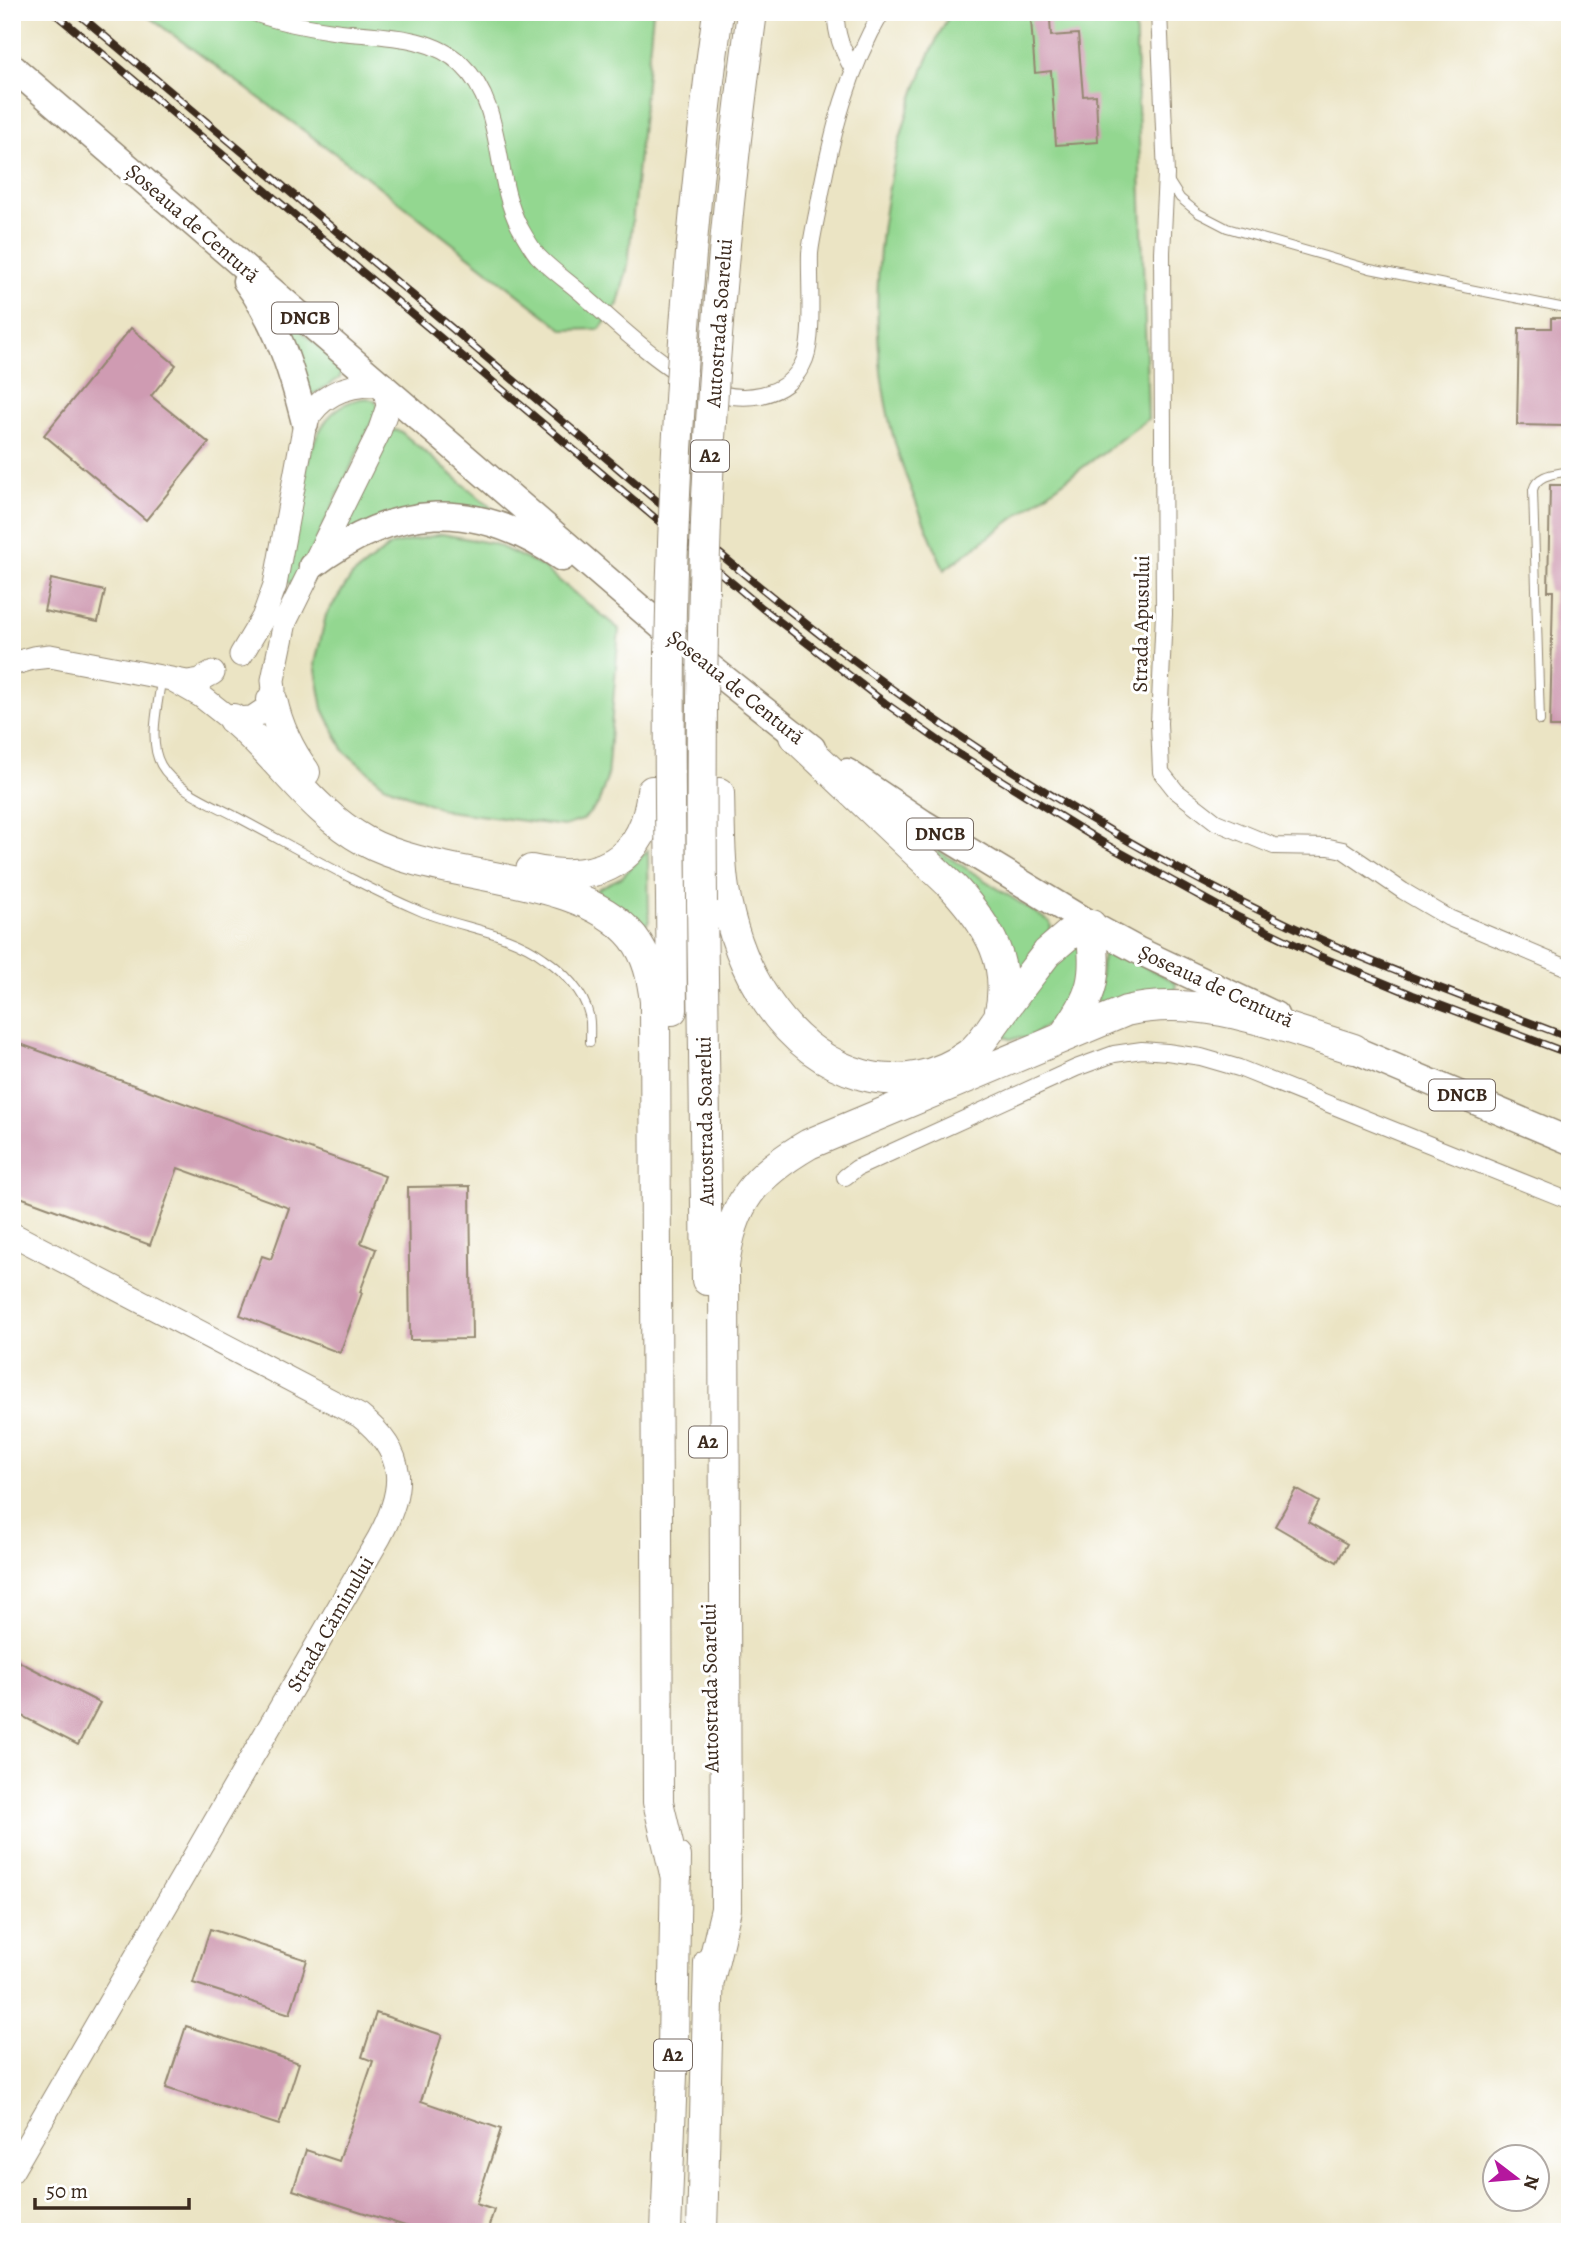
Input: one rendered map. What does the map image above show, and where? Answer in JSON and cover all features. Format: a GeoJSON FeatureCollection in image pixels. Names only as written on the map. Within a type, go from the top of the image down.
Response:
{"type":"FeatureCollection","features":[{"type":"Feature","properties":{"kind":"highway","name":"Autostrada Soarelui"},"geometry":{"type":"LineString","coordinates":[[666,2232],[676,1878],[670,666],[675,503],[686,326],[701,144],[718,12]]}},
{"type":"Feature","properties":{"kind":"highway","name":"Autostrada Soarelui"},"geometry":{"type":"LineString","coordinates":[[702,2232],[711,1847],[708,1335],[715,906],[701,732],[708,484],[725,250],[751,12]]}},
{"type":"Feature","properties":{"kind":"highway"},"geometry":{"type":"LineString","coordinates":[[767,12],[744,235],[730,413],[719,793],[721,863],[715,906],[772,1010],[796,1038],[832,1063],[856,1073],[897,1080],[942,1069],[971,1052],[1057,943],[1091,925],[1095,963],[1093,981],[1078,1015],[1062,1038]]}},
{"type":"Feature","properties":{"kind":"highway"},"geometry":{"type":"LineString","coordinates":[[272,690],[286,742],[296,760],[322,791],[357,818],[381,832],[410,843],[549,874],[569,875],[602,869],[614,864],[635,846],[648,817],[652,791],[662,461],[669,318],[679,207],[688,135],[711,64]]}},
{"type":"Feature","properties":{"kind":"highway"},"geometry":{"type":"LineString","coordinates":[[226,714],[261,743],[314,804],[349,831],[382,849],[403,856],[548,890],[583,903],[621,925],[633,937],[649,966],[653,981],[655,1014],[658,1802],[676,1878]]}},
{"type":"Feature","properties":{"kind":"highway"},"geometry":{"type":"LineString","coordinates":[[794,736],[974,910],[990,935],[1004,978],[1004,998],[999,1016]]}},
{"type":"Feature","properties":{"kind":"highway"},"geometry":{"type":"LineString","coordinates":[[709,1981],[726,1909],[724,1266],[737,1210],[752,1188],[784,1159],[831,1134],[942,1089],[1010,1077],[1062,1038],[1126,1011],[1151,1005],[1182,1004],[1211,1009],[1354,1049]]}},
{"type":"Feature","properties":{"kind":"main road","name":"Șoseaua de Centură"},"geometry":{"type":"LineString","coordinates":[[12,67],[794,736],[912,817],[1091,925],[1200,980],[1570,1141]]}},
{"type":"Feature","properties":{"kind":"main road"},"geometry":{"type":"LineString","coordinates":[[225,251],[255,293],[277,331],[290,364],[305,423]]}},
{"type":"Feature","properties":{"kind":"main road"},"geometry":{"type":"LineString","coordinates":[[312,565],[338,546],[383,526],[419,517],[454,516],[488,521],[521,533],[630,598]]}},
{"type":"Feature","properties":{"kind":"street"},"geometry":{"type":"LineString","coordinates":[[251,12],[304,26],[426,44],[445,52],[462,65],[484,93],[507,198],[519,226],[537,254],[618,326],[677,372],[706,389],[750,398],[779,390],[794,377],[805,359],[809,338],[811,250],[829,146],[853,70],[882,12]]}},
{"type":"Feature","properties":{"kind":"street"},"geometry":{"type":"LineString","coordinates":[[836,12],[835,25],[841,49],[853,70]]}},
{"type":"Feature","properties":{"kind":"street","name":"Strada Apusului"},"geometry":{"type":"LineString","coordinates":[[1159,12],[1166,175],[1163,251],[1164,614],[1161,772],[1176,791],[1216,822],[1275,846],[1329,846],[1343,850],[1403,891],[1449,918],[1570,969]]}},
{"type":"Feature","properties":{"kind":"street"},"geometry":{"type":"LineString","coordinates":[[167,679],[201,696],[226,714],[252,718],[260,714],[272,690],[285,622],[386,416],[388,406],[384,386],[354,386],[336,392],[316,407],[305,423],[275,585],[263,618],[241,655]]}},
{"type":"Feature","properties":{"kind":"street"},"geometry":{"type":"LineString","coordinates":[[12,664],[33,657],[50,656],[187,682],[201,680],[213,673],[220,664],[241,655],[250,656],[265,665],[272,690]]}},
{"type":"Feature","properties":{"kind":"street"},"geometry":{"type":"LineString","coordinates":[[213,673],[210,693],[226,714]]}},
{"type":"Feature","properties":{"kind":"street"},"geometry":{"type":"LineString","coordinates":[[845,1177],[1010,1077],[1142,1050],[1201,1057],[1279,1083],[1570,1201]]}},
{"type":"Feature","properties":{"kind":"street","name":"Strada Căminului"},"geometry":{"type":"LineString","coordinates":[[12,1234],[360,1416],[383,1436],[392,1449],[399,1478],[393,1510],[379,1538],[12,2171]]}},
{"type":"Feature","properties":{"kind":"lane"},"geometry":{"type":"LineString","coordinates":[[1166,175],[1180,198],[1198,213],[1227,228],[1370,269],[1570,309]]}},
{"type":"Feature","properties":{"kind":"lane"},"geometry":{"type":"LineString","coordinates":[[1540,721],[1533,490],[1539,478],[1570,471]]}},
{"type":"Feature","properties":{"kind":"lane"},"geometry":{"type":"LineString","coordinates":[[167,679],[154,739],[159,763],[171,779],[383,894],[422,912],[522,943],[545,958],[584,999],[590,1017],[590,1042]]}},
{"type":"Feature","properties":{"kind":"green space"},"geometry":{"type":"Polygon","coordinates":[[[142,12],[653,12],[628,265],[618,304],[600,329],[564,330],[363,174],[142,12]]]}},
{"type":"Feature","properties":{"kind":"green space"},"geometry":{"type":"Polygon","coordinates":[[[951,12],[1135,12],[1148,419],[944,570],[899,456],[886,403],[879,347],[878,288],[882,229],[892,171],[907,114],[927,61],[951,12]]]}},
{"type":"Feature","properties":{"kind":"green space"},"geometry":{"type":"Polygon","coordinates":[[[290,322],[337,361],[341,368],[340,378],[316,393],[307,394],[286,330],[290,322]]]}},
{"type":"Feature","properties":{"kind":"green space"},"geometry":{"type":"Polygon","coordinates":[[[367,398],[375,401],[379,407],[298,580],[289,583],[284,578],[306,470],[316,437],[336,410],[349,402],[367,398]]]}},
{"type":"Feature","properties":{"kind":"green space"},"geometry":{"type":"Polygon","coordinates":[[[391,430],[400,431],[501,516],[353,530],[343,527],[391,430]]]}},
{"type":"Feature","properties":{"kind":"green space"},"geometry":{"type":"Polygon","coordinates":[[[442,534],[495,544],[541,566],[619,629],[607,778],[598,804],[583,820],[564,826],[447,811],[384,785],[344,751],[323,709],[315,664],[326,615],[352,576],[391,545],[442,534]]]}},
{"type":"Feature","properties":{"kind":"green space"},"geometry":{"type":"Polygon","coordinates":[[[648,850],[649,921],[645,926],[593,895],[599,888],[622,877],[648,850]]]}},
{"type":"Feature","properties":{"kind":"green space"},"geometry":{"type":"Polygon","coordinates":[[[939,851],[1050,922],[1051,928],[1024,970],[1018,973],[936,853],[939,851]]]}},
{"type":"Feature","properties":{"kind":"green space"},"geometry":{"type":"Polygon","coordinates":[[[1068,944],[1083,947],[1085,971],[1066,1005],[1035,1034],[1010,1039],[1004,1036],[1001,1031],[1068,944]]]}},
{"type":"Feature","properties":{"kind":"green space"},"geometry":{"type":"Polygon","coordinates":[[[1111,950],[1176,982],[1175,993],[1096,1009],[1103,954],[1111,950]]]}},
{"type":"Feature","properties":{"kind":"building"},"geometry":{"type":"Polygon","coordinates":[[[1050,19],[1051,36],[1078,34],[1083,96],[1096,95],[1098,142],[1056,145],[1051,71],[1035,73],[1031,20],[1050,19]]]}},
{"type":"Feature","properties":{"kind":"building"},"geometry":{"type":"Polygon","coordinates":[[[1551,318],[1570,318],[1565,426],[1517,425],[1519,328],[1551,328],[1551,318]]]}},
{"type":"Feature","properties":{"kind":"building"},"geometry":{"type":"Polygon","coordinates":[[[131,328],[176,365],[151,396],[209,443],[146,520],[44,435],[131,328]]]}},
{"type":"Feature","properties":{"kind":"building"},"geometry":{"type":"Polygon","coordinates":[[[1550,485],[1570,485],[1570,727],[1550,727],[1553,591],[1548,591],[1550,485]]]}},
{"type":"Feature","properties":{"kind":"building"},"geometry":{"type":"Polygon","coordinates":[[[51,579],[105,591],[98,622],[44,611],[51,579]]]}},
{"type":"Feature","properties":{"kind":"building"},"geometry":{"type":"Polygon","coordinates":[[[12,1041],[385,1176],[361,1243],[376,1249],[340,1353],[240,1315],[262,1256],[271,1259],[289,1208],[178,1168],[150,1245],[12,1194],[12,1041]]]}},
{"type":"Feature","properties":{"kind":"building"},"geometry":{"type":"Polygon","coordinates":[[[470,1186],[472,1339],[410,1340],[408,1187],[470,1186]]]}},
{"type":"Feature","properties":{"kind":"building"},"geometry":{"type":"Polygon","coordinates":[[[1296,1489],[1319,1502],[1308,1522],[1347,1544],[1337,1562],[1275,1526],[1296,1489]]]}},
{"type":"Feature","properties":{"kind":"building"},"geometry":{"type":"Polygon","coordinates":[[[12,1658],[100,1703],[78,1745],[12,1711],[12,1658]]]}},
{"type":"Feature","properties":{"kind":"building"},"geometry":{"type":"Polygon","coordinates":[[[210,1929],[307,1960],[290,2014],[193,1983],[210,1929]]]}},
{"type":"Feature","properties":{"kind":"building"},"geometry":{"type":"Polygon","coordinates":[[[376,2013],[442,2035],[421,2101],[501,2129],[476,2204],[494,2210],[487,2232],[424,2232],[293,2190],[306,2150],[339,2161],[373,2061],[362,2057],[376,2013]]]}},
{"type":"Feature","properties":{"kind":"building"},"geometry":{"type":"Polygon","coordinates":[[[186,2026],[299,2063],[279,2125],[166,2088],[186,2026]]]}},
{"type":"Feature","properties":{"kind":"railway"},"geometry":{"type":"LineString","coordinates":[[53,12],[762,608],[885,703],[949,748],[1105,844],[1236,916],[1319,956],[1413,995],[1570,1054]]}},
{"type":"Feature","properties":{"kind":"railway"},"geometry":{"type":"LineString","coordinates":[[76,12],[757,585],[904,698],[1092,820],[1234,898],[1360,957],[1570,1038]]}}]}
